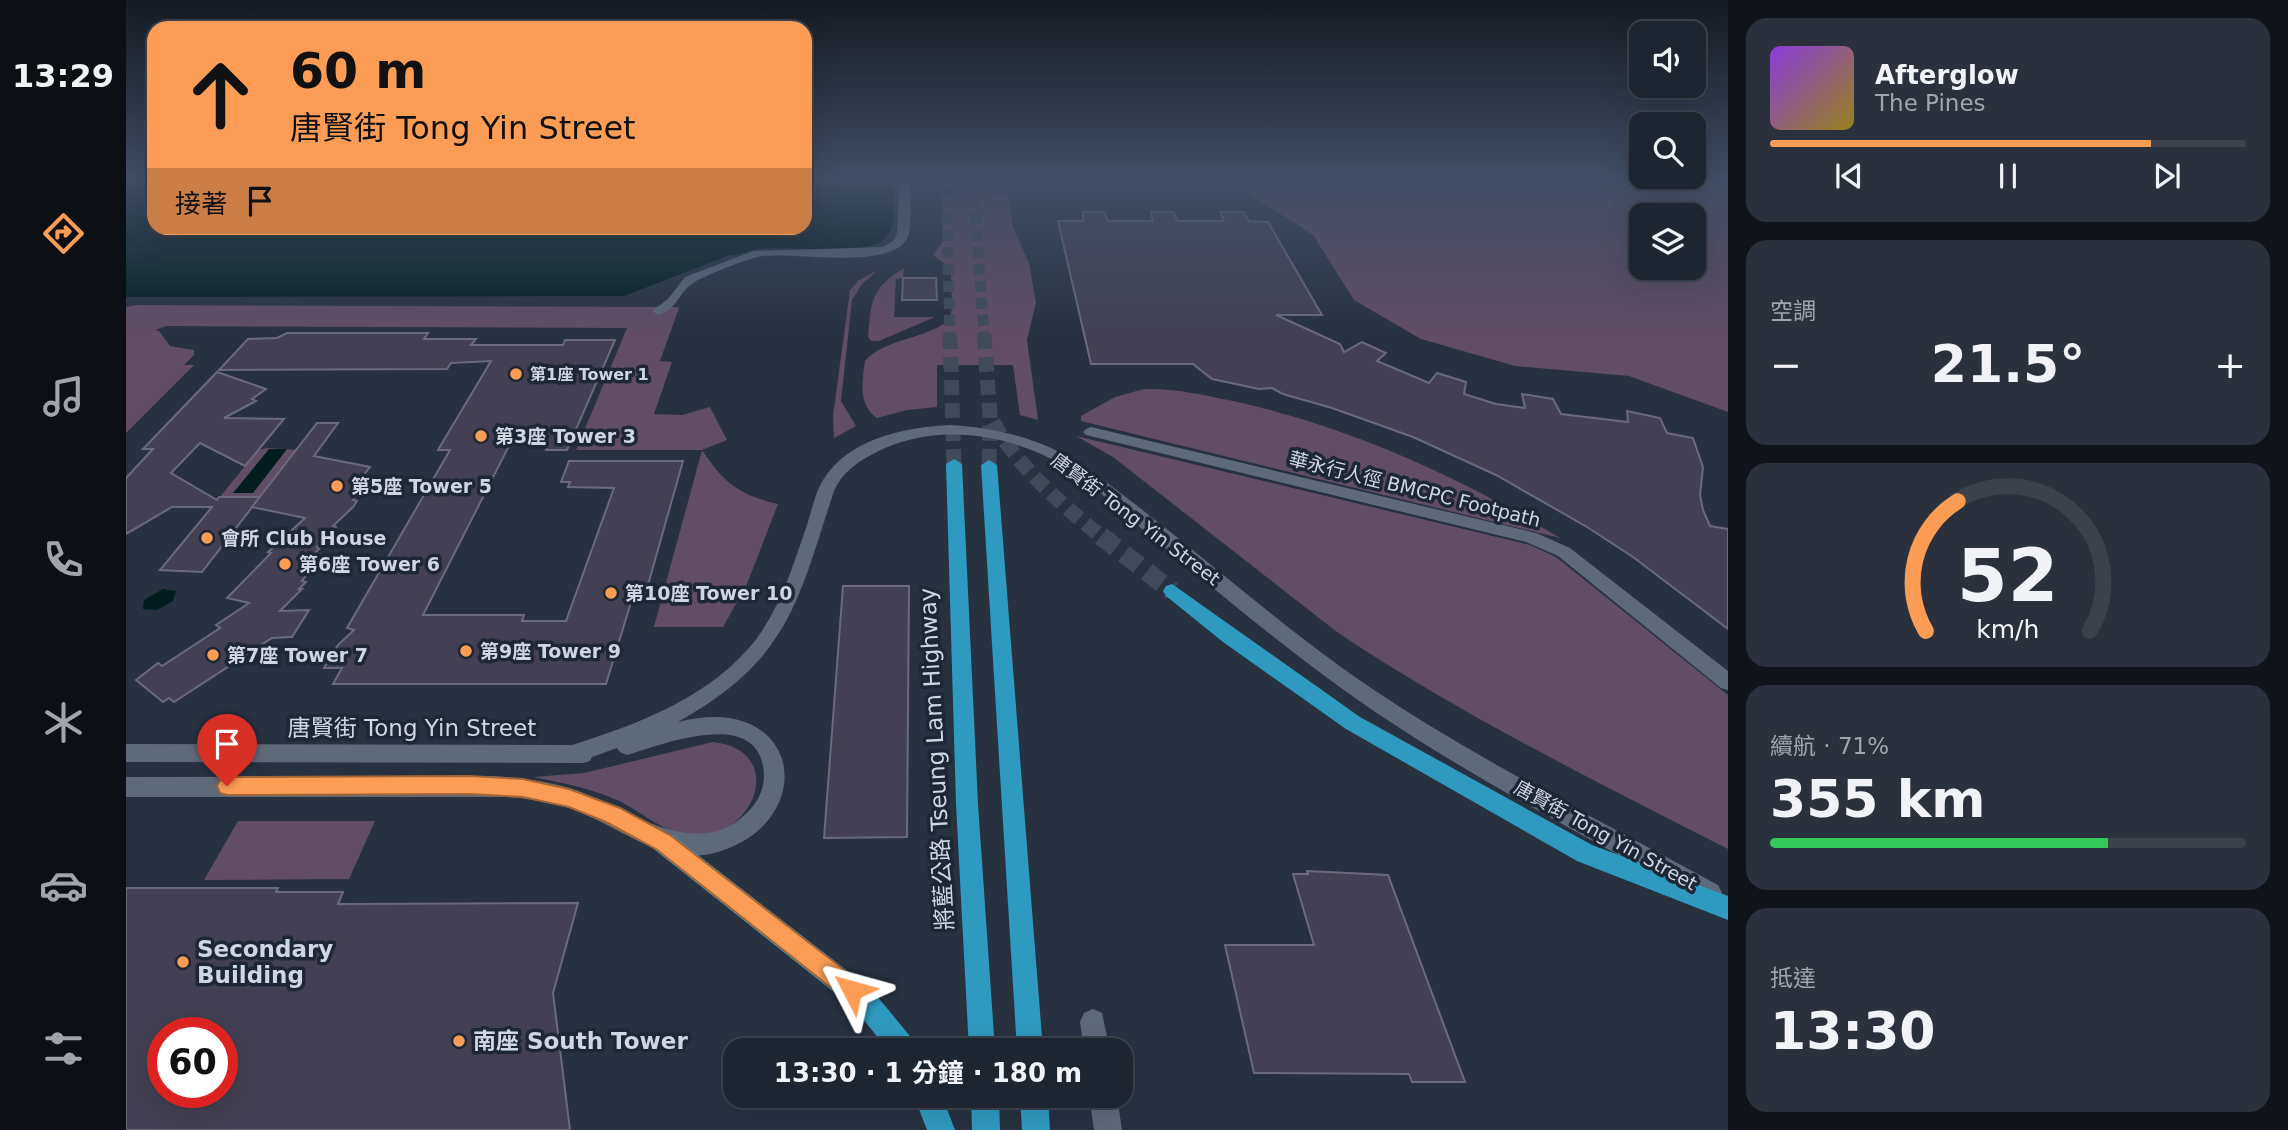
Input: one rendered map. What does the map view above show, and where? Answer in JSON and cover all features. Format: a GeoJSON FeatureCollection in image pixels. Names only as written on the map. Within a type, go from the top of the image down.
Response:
{"type":"FeatureCollection","features":[{"type":"Feature","properties":{"kind":"main road","name":"將藍公路 Tseung Lam Highway"},"geometry":{"type":"LineString","coordinates":[[954,464],[967,804],[981,1038]]}},
{"type":"Feature","properties":{"kind":"main road"},"geometry":{"type":"LineString","coordinates":[[989,465],[1030,1038]]}},
{"type":"Feature","properties":{"kind":"main road"},"geometry":{"type":"LineString","coordinates":[[1172,591],[1230,637],[1353,723],[1585,853],[1728,906]]}},
{"type":"Feature","properties":{"kind":"main road"},"geometry":{"type":"LineString","coordinates":[[663,842],[863,999],[895,1038]]}},
{"type":"Feature","properties":{"kind":"main road"},"geometry":{"type":"LineString","coordinates":[[933,1108],[941,1130]]}},
{"type":"Feature","properties":{"kind":"main road"},"geometry":{"type":"LineString","coordinates":[[985,1108],[986,1130]]}},
{"type":"Feature","properties":{"kind":"main road"},"geometry":{"type":"LineString","coordinates":[[1035,1108],[1036,1130]]}},
{"type":"Feature","properties":{"kind":"street"},"geometry":{"type":"LineString","coordinates":[[658,311],[673,304],[681,287],[689,280],[754,254],[867,253],[894,246],[903,232]]}},
{"type":"Feature","properties":{"kind":"street","name":"唐賢街 Tong Yin Street"},"geometry":{"type":"LineString","coordinates":[[572,754],[633,734],[679,713],[720,686],[751,658],[774,629],[791,596],[831,479],[856,457],[872,447],[917,432],[971,430],[1004,436],[1051,453],[1104,490],[1280,631],[1362,692],[1480,766],[1728,906]]}},
{"type":"Feature","properties":{"kind":"street","name":"華永行人徑 BMCPC Footpath"},"geometry":{"type":"LineString","coordinates":[[1091,432],[1517,533],[1548,543],[1564,552],[1728,682]]}},
{"type":"Feature","properties":{"kind":"street","name":"唐賢街 Tong Yin Street"},"geometry":{"type":"LineString","coordinates":[[126,753],[572,754],[609,750],[711,724],[735,727],[757,737],[772,757],[774,781],[765,807],[741,831],[707,844],[676,845],[663,842],[595,807],[547,792],[523,788],[469,785],[126,787]]}},
{"type":"Feature","properties":{"kind":"street"},"geometry":{"type":"LineString","coordinates":[[1093,1022],[1095,1038]]}},
{"type":"Feature","properties":{"kind":"street"},"geometry":{"type":"LineString","coordinates":[[1105,1108],[1108,1130]]}},
{"type":"Feature","properties":{"kind":"shaded area"},"geometry":{"type":"Polygon","coordinates":[[[126,232],[147,232],[147,235],[812,235],[812,232],[890,232],[881,241],[867,247],[831,250],[774,248],[730,255],[624,296],[126,297],[126,232]]]}},
{"type":"Feature","properties":{"kind":"shaded area"},"geometry":{"type":"Polygon","coordinates":[[[943,232],[1015,232],[1029,263],[1036,303],[1027,340],[1038,420],[1020,415],[1013,365],[937,365],[937,407],[907,410],[877,418],[867,407],[862,385],[865,361],[883,348],[929,331],[949,320],[952,309],[951,269],[933,255],[943,241],[943,232]]]}},
{"type":"Feature","properties":{"kind":"shaded area"},"geometry":{"type":"Polygon","coordinates":[[[1308,232],[1629,232],[1629,280],[1706,280],[1706,232],[1728,232],[1728,412],[1629,376],[1515,366],[1421,339],[1354,300],[1313,235],[1308,232]]]}},
{"type":"Feature","properties":{"kind":"shaded area"},"geometry":{"type":"Polygon","coordinates":[[[904,268],[903,278],[896,279],[894,317],[935,317],[879,341],[871,341],[868,337],[870,314],[875,296],[885,282],[904,268]]]}},
{"type":"Feature","properties":{"kind":"shaded area"},"geometry":{"type":"Polygon","coordinates":[[[878,270],[862,284],[852,300],[841,401],[856,426],[834,438],[833,416],[850,290],[859,280],[878,270]]]}},
{"type":"Feature","properties":{"kind":"shaded area"},"geometry":{"type":"Polygon","coordinates":[[[126,307],[677,307],[679,308],[660,361],[672,362],[654,414],[682,415],[710,407],[727,440],[702,450],[576,450],[627,328],[166,326],[155,330],[159,331],[170,346],[194,350],[194,355],[184,365],[194,365],[126,433],[126,307]]]}},
{"type":"Feature","properties":{"kind":"shaded area"},"geometry":{"type":"Polygon","coordinates":[[[1144,389],[1178,391],[1233,401],[1361,439],[1443,474],[1560,538],[1081,421],[1081,416],[1115,397],[1144,389]]]}},
{"type":"Feature","properties":{"kind":"shaded area"},"geometry":{"type":"Polygon","coordinates":[[[1076,436],[1530,545],[1556,557],[1728,695],[1728,849],[1529,746],[1384,662],[1337,632],[1113,457],[1076,436]]]}},
{"type":"Feature","properties":{"kind":"shaded area"},"geometry":{"type":"Polygon","coordinates":[[[269,449],[287,449],[253,493],[233,493],[269,449]]]}},
{"type":"Feature","properties":{"kind":"shaded area"},"geometry":{"type":"Polygon","coordinates":[[[258,450],[296,450],[260,497],[220,497],[258,450]]]}},
{"type":"Feature","properties":{"kind":"shaded area"},"geometry":{"type":"Polygon","coordinates":[[[702,450],[734,486],[743,492],[778,504],[747,584],[723,627],[654,627],[702,450]]]}},
{"type":"Feature","properties":{"kind":"shaded area"},"geometry":{"type":"Polygon","coordinates":[[[163,589],[176,591],[173,601],[157,610],[143,609],[144,600],[163,589]]]}},
{"type":"Feature","properties":{"kind":"shaded area"},"geometry":{"type":"Polygon","coordinates":[[[713,742],[735,748],[750,760],[756,774],[755,790],[749,807],[737,821],[720,831],[700,836],[689,836],[667,829],[607,796],[534,777],[584,773],[713,742]]]}},
{"type":"Feature","properties":{"kind":"shaded area"},"geometry":{"type":"Polygon","coordinates":[[[238,821],[375,821],[349,879],[204,880],[238,821]]]}},
{"type":"Feature","properties":{"kind":"building"},"geometry":{"type":"Polygon","coordinates":[[[1060,232],[1274,232],[1322,315],[1276,315],[1340,344],[1344,352],[1362,342],[1386,353],[1377,361],[1429,383],[1437,373],[1466,382],[1464,394],[1496,404],[1525,408],[1522,394],[1553,399],[1561,414],[1628,422],[1627,411],[1660,418],[1667,433],[1693,438],[1703,467],[1700,495],[1703,510],[1710,526],[1728,529],[1728,629],[1633,557],[1587,527],[1496,475],[1413,437],[1272,388],[1259,389],[1212,379],[1193,364],[1091,364],[1060,232]]]}},
{"type":"Feature","properties":{"kind":"building"},"geometry":{"type":"Polygon","coordinates":[[[903,278],[936,278],[937,300],[902,300],[903,278]]]}},
{"type":"Feature","properties":{"kind":"building"},"geometry":{"type":"Polygon","coordinates":[[[287,333],[428,333],[424,339],[476,339],[471,345],[563,345],[565,340],[615,340],[567,450],[546,450],[548,446],[544,446],[547,438],[513,438],[423,615],[524,615],[522,621],[566,621],[614,488],[568,487],[570,482],[561,482],[569,461],[683,461],[644,599],[632,599],[606,684],[333,684],[342,668],[324,668],[338,645],[354,630],[347,628],[450,450],[438,450],[491,361],[451,363],[447,369],[219,370],[248,339],[277,338],[287,333]]]}},
{"type":"Feature","properties":{"kind":"building"},"geometry":{"type":"Polygon","coordinates":[[[217,372],[266,389],[252,399],[256,401],[224,418],[284,419],[245,466],[200,443],[171,473],[217,500],[219,497],[260,497],[202,572],[160,570],[212,507],[172,507],[126,534],[126,478],[153,449],[143,449],[217,372]]]}},
{"type":"Feature","properties":{"kind":"building"},"geometry":{"type":"Polygon","coordinates":[[[317,423],[338,423],[314,456],[370,467],[363,476],[367,477],[358,488],[362,489],[353,500],[357,501],[317,547],[320,548],[315,553],[319,554],[308,567],[312,568],[302,581],[306,582],[299,589],[302,589],[280,611],[309,610],[292,637],[272,638],[174,702],[169,698],[163,702],[136,680],[158,663],[162,666],[220,628],[216,625],[249,603],[227,598],[271,553],[268,552],[305,518],[252,507],[317,423]]]}},
{"type":"Feature","properties":{"kind":"building"},"geometry":{"type":"Polygon","coordinates":[[[843,586],[909,586],[907,837],[824,838],[843,586]]]}},
{"type":"Feature","properties":{"kind":"building"},"geometry":{"type":"Polygon","coordinates":[[[1307,871],[1388,875],[1465,1082],[1412,1082],[1409,1074],[1254,1073],[1225,945],[1314,945],[1293,874],[1308,874],[1307,871]]]}},
{"type":"Feature","properties":{"kind":"building"},"geometry":{"type":"Polygon","coordinates":[[[126,888],[278,888],[276,892],[343,892],[338,904],[578,903],[553,993],[570,1130],[126,1130],[126,888]]]}},
{"type":"Feature","properties":{"kind":"tunnel"},"geometry":{"type":"LineString","coordinates":[[947,232],[950,336]]}},
{"type":"Feature","properties":{"kind":"tunnel"},"geometry":{"type":"LineString","coordinates":[[977,232],[984,336]]}},
{"type":"Feature","properties":{"kind":"tunnel"},"geometry":{"type":"LineString","coordinates":[[950,334],[954,464]]}},
{"type":"Feature","properties":{"kind":"tunnel"},"geometry":{"type":"LineString","coordinates":[[984,334],[990,416],[989,465]]}},
{"type":"Feature","properties":{"kind":"tunnel"},"geometry":{"type":"LineString","coordinates":[[993,422],[1029,470],[1057,499],[1103,538]]}},
{"type":"Feature","properties":{"kind":"tunnel"},"geometry":{"type":"LineString","coordinates":[[1101,536],[1172,591]]}},
{"type":"Feature","properties":{"kind":"place","name":"第1座 Tower 1"},"geometry":{"type":"Point","coordinates":[516,374]}},
{"type":"Feature","properties":{"kind":"place","name":"第3座 Tower 3"},"geometry":{"type":"Point","coordinates":[481,436]}},
{"type":"Feature","properties":{"kind":"place","name":"第5座 Tower 5"},"geometry":{"type":"Point","coordinates":[337,486]}},
{"type":"Feature","properties":{"kind":"place","name":"會所 Club House"},"geometry":{"type":"Point","coordinates":[207,538]}},
{"type":"Feature","properties":{"kind":"place","name":"第6座 Tower 6"},"geometry":{"type":"Point","coordinates":[285,564]}},
{"type":"Feature","properties":{"kind":"place","name":"第10座 Tower 10"},"geometry":{"type":"Point","coordinates":[611,593]}},
{"type":"Feature","properties":{"kind":"place","name":"第9座 Tower 9"},"geometry":{"type":"Point","coordinates":[466,651]}},
{"type":"Feature","properties":{"kind":"place","name":"第7座 Tower 7"},"geometry":{"type":"Point","coordinates":[213,655]}},
{"type":"Feature","properties":{"kind":"place","name":"Secondary Building"},"geometry":{"type":"Point","coordinates":[183,962]}},
{"type":"Feature","properties":{"kind":"place","name":"南座 South Tower"},"geometry":{"type":"Point","coordinates":[459,1041]}},
{"type":"Feature","properties":{"kind":"route"},"geometry":{"type":"LineString","coordinates":[[227,786],[469,785],[523,788],[569,798],[613,815],[663,842],[852,990]]}}]}
